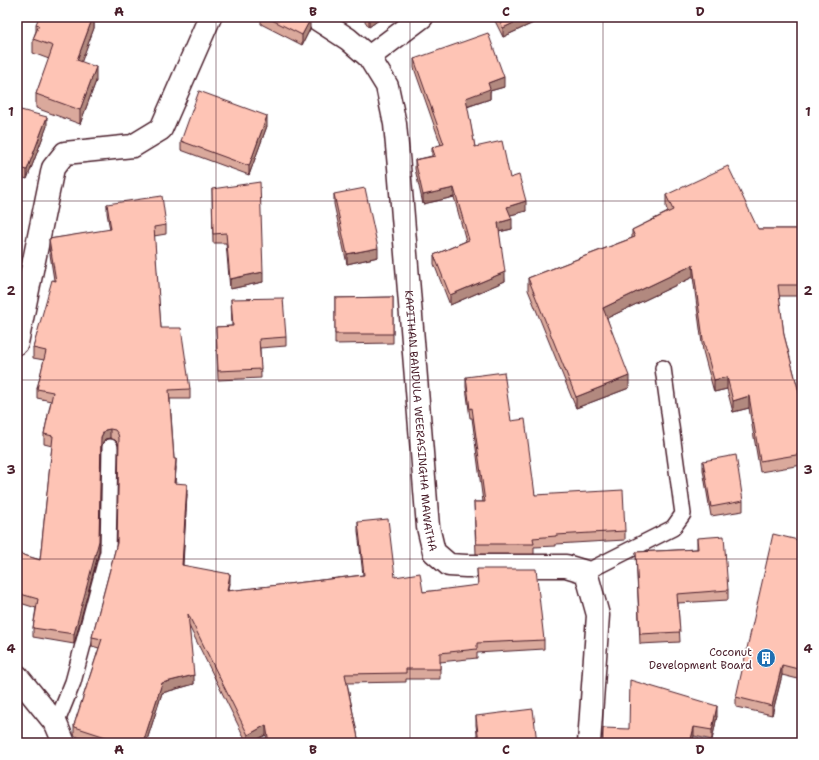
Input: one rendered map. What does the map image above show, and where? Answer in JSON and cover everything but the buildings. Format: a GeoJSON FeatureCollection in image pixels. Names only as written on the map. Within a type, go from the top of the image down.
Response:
{"type":"FeatureCollection","features":[{"type":"Feature","properties":{"kind":"street"},"geometry":{"type":"LineString","coordinates":[[17,343],[53,168],[65,152],[133,146],[161,129],[210,17]]}},
{"type":"Feature","properties":{"kind":"street","name":"KAPITHAN BANDULA WEERASINGHA MAWATHA"},"geometry":{"type":"LineString","coordinates":[[314,17],[348,39],[369,57],[387,86],[395,124],[428,526],[434,552],[449,565],[566,566],[586,572]]}},
{"type":"Feature","properties":{"kind":"street"},"geometry":{"type":"LineString","coordinates":[[369,57],[422,17]]}},
{"type":"Feature","properties":{"kind":"street"},"geometry":{"type":"LineString","coordinates":[[586,572],[598,615],[589,743]]}},
{"type":"Feature","properties":{"kind":"street"},"geometry":{"type":"LineString","coordinates":[[17,676],[60,734]]}},
{"type":"Feature","properties":{"kind":"lane"},"geometry":{"type":"LineString","coordinates":[[586,572],[673,528],[683,514],[663,368]]}},
{"type":"Feature","properties":{"kind":"lane"},"geometry":{"type":"LineString","coordinates":[[60,734],[108,552],[110,447]]}},
{"type":"Feature","properties":{"kind":"place","name":"Coconut Development Board"},"geometry":{"type":"Point","coordinates":[766,658]}}]}
